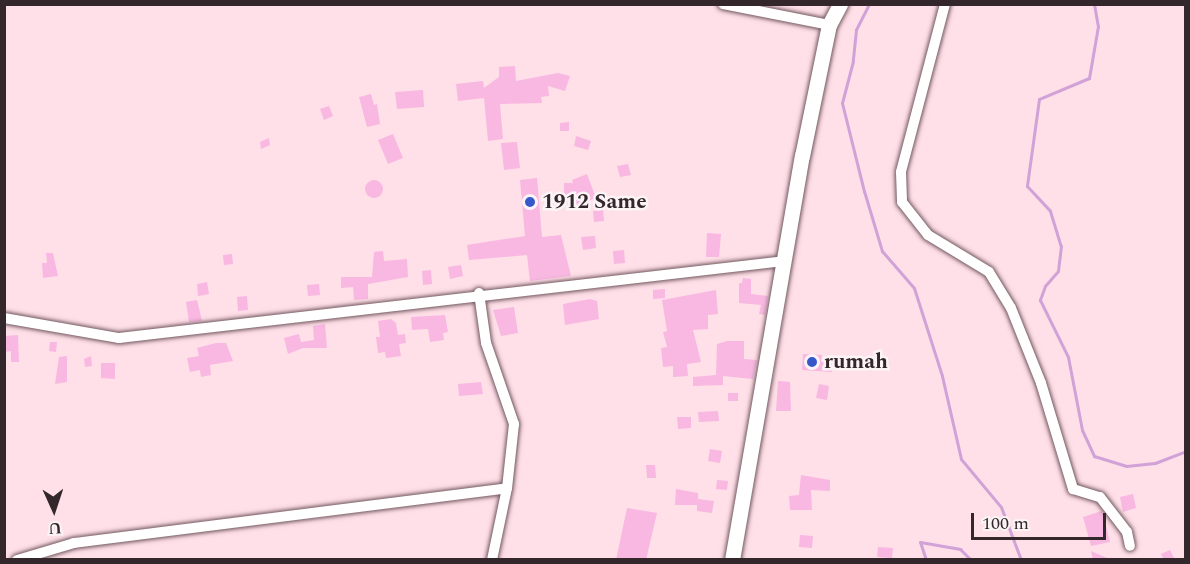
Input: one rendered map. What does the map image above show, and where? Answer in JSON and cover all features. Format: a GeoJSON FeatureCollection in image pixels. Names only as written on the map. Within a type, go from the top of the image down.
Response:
{"type":"FeatureCollection","features":[{"type":"Feature","properties":{"kind":"main road"},"geometry":{"type":"LineString","coordinates":[[732,560],[784,261],[829,25],[840,4]]}},
{"type":"Feature","properties":{"kind":"street"},"geometry":{"type":"LineString","coordinates":[[723,4],[829,25]]}},
{"type":"Feature","properties":{"kind":"street"},"geometry":{"type":"LineString","coordinates":[[945,4],[900,172],[902,202],[927,235],[989,272],[1011,308],[1041,383],[1073,489],[1100,497],[1127,532],[1130,546]]}},
{"type":"Feature","properties":{"kind":"street"},"geometry":{"type":"LineString","coordinates":[[4,318],[119,338],[479,293],[784,261]]}},
{"type":"Feature","properties":{"kind":"street"},"geometry":{"type":"LineString","coordinates":[[479,293],[486,343],[514,424],[507,488],[492,560]]}},
{"type":"Feature","properties":{"kind":"street"},"geometry":{"type":"LineString","coordinates":[[17,560],[74,543],[507,488]]}},
{"type":"Feature","properties":{"kind":"building"},"geometry":{"type":"Polygon","coordinates":[[[515,66],[516,81],[558,73],[570,76],[565,91],[548,86],[549,96],[541,97],[542,103],[500,104],[503,139],[488,141],[484,98],[458,101],[456,84],[483,81],[484,88],[499,77],[499,67],[515,66]]]}},
{"type":"Feature","properties":{"kind":"building"},"geometry":{"type":"Polygon","coordinates":[[[423,90],[424,107],[397,109],[395,92],[423,90]]]}},
{"type":"Feature","properties":{"kind":"building"},"geometry":{"type":"Polygon","coordinates":[[[371,94],[374,105],[377,104],[380,124],[367,127],[359,97],[371,94]]]}},
{"type":"Feature","properties":{"kind":"building"},"geometry":{"type":"Polygon","coordinates":[[[329,106],[333,116],[324,120],[320,109],[329,106]]]}},
{"type":"Feature","properties":{"kind":"building"},"geometry":{"type":"Polygon","coordinates":[[[569,122],[569,131],[560,131],[560,123],[569,122]]]}},
{"type":"Feature","properties":{"kind":"building"},"geometry":{"type":"Polygon","coordinates":[[[393,134],[403,158],[388,164],[378,140],[393,134]]]}},
{"type":"Feature","properties":{"kind":"building"},"geometry":{"type":"Polygon","coordinates":[[[576,136],[591,141],[588,150],[574,146],[576,136]]]}},
{"type":"Feature","properties":{"kind":"building"},"geometry":{"type":"Polygon","coordinates":[[[269,138],[270,145],[261,149],[260,142],[269,138]]]}},
{"type":"Feature","properties":{"kind":"building"},"geometry":{"type":"Polygon","coordinates":[[[517,142],[520,168],[504,170],[501,143],[517,142]]]}},
{"type":"Feature","properties":{"kind":"building"},"geometry":{"type":"Polygon","coordinates":[[[628,164],[631,175],[620,177],[617,166],[628,164]]]}},
{"type":"Feature","properties":{"kind":"building"},"geometry":{"type":"Polygon","coordinates":[[[587,174],[596,198],[577,205],[573,194],[564,199],[564,183],[573,183],[572,180],[587,174]]]}},
{"type":"Feature","properties":{"kind":"building"},"geometry":{"type":"Polygon","coordinates":[[[537,178],[542,237],[561,235],[571,276],[530,281],[527,255],[469,260],[467,245],[525,236],[520,180],[537,178]]]}},
{"type":"Feature","properties":{"kind":"building"},"geometry":{"type":"Polygon","coordinates":[[[374,180],[380,183],[383,189],[380,195],[374,198],[368,195],[365,189],[368,183],[374,180]]]}},
{"type":"Feature","properties":{"kind":"building"},"geometry":{"type":"Polygon","coordinates":[[[603,210],[604,221],[594,222],[593,211],[603,210]]]}},
{"type":"Feature","properties":{"kind":"building"},"geometry":{"type":"Polygon","coordinates":[[[707,233],[721,234],[719,257],[706,257],[707,233]]]}},
{"type":"Feature","properties":{"kind":"building"},"geometry":{"type":"Polygon","coordinates":[[[595,236],[596,248],[583,250],[581,237],[595,236]]]}},
{"type":"Feature","properties":{"kind":"building"},"geometry":{"type":"Polygon","coordinates":[[[624,250],[625,263],[614,264],[613,251],[624,250]]]}},
{"type":"Feature","properties":{"kind":"building"},"geometry":{"type":"Polygon","coordinates":[[[383,251],[384,261],[407,259],[408,277],[368,284],[368,299],[354,300],[353,287],[341,288],[341,277],[372,277],[374,252],[383,251]]]}},
{"type":"Feature","properties":{"kind":"building"},"geometry":{"type":"Polygon","coordinates":[[[46,253],[53,253],[58,276],[43,278],[42,263],[47,263],[46,253]]]}},
{"type":"Feature","properties":{"kind":"building"},"geometry":{"type":"Polygon","coordinates":[[[232,254],[233,264],[224,265],[223,255],[232,254]]]}},
{"type":"Feature","properties":{"kind":"building"},"geometry":{"type":"Polygon","coordinates":[[[461,265],[463,276],[450,279],[448,267],[461,265]]]}},
{"type":"Feature","properties":{"kind":"building"},"geometry":{"type":"Polygon","coordinates":[[[431,270],[432,284],[423,285],[422,271],[431,270]]]}},
{"type":"Feature","properties":{"kind":"building"},"geometry":{"type":"Polygon","coordinates":[[[743,278],[751,279],[751,294],[768,296],[765,315],[759,314],[761,305],[739,303],[739,283],[742,283],[743,278]]]}},
{"type":"Feature","properties":{"kind":"building"},"geometry":{"type":"Polygon","coordinates":[[[207,282],[209,294],[198,296],[197,284],[207,282]]]}},
{"type":"Feature","properties":{"kind":"building"},"geometry":{"type":"Polygon","coordinates":[[[319,284],[320,295],[308,296],[307,285],[319,284]]]}},
{"type":"Feature","properties":{"kind":"building"},"geometry":{"type":"Polygon","coordinates":[[[665,289],[665,298],[653,299],[653,290],[665,289]]]}},
{"type":"Feature","properties":{"kind":"building"},"geometry":{"type":"Polygon","coordinates":[[[716,290],[718,314],[708,315],[708,329],[693,330],[701,362],[687,364],[688,376],[673,377],[673,366],[663,367],[661,348],[667,347],[663,332],[667,331],[662,300],[716,290]]]}},
{"type":"Feature","properties":{"kind":"building"},"geometry":{"type":"Polygon","coordinates":[[[247,296],[248,310],[238,311],[237,297],[247,296]]]}},
{"type":"Feature","properties":{"kind":"building"},"geometry":{"type":"Polygon","coordinates":[[[590,299],[597,301],[599,319],[565,325],[563,304],[590,299]]]}},
{"type":"Feature","properties":{"kind":"building"},"geometry":{"type":"Polygon","coordinates":[[[197,300],[202,321],[189,322],[186,302],[197,300]]]}},
{"type":"Feature","properties":{"kind":"building"},"geometry":{"type":"Polygon","coordinates":[[[514,307],[518,333],[501,336],[493,310],[514,307]]]}},
{"type":"Feature","properties":{"kind":"building"},"geometry":{"type":"Polygon","coordinates":[[[445,315],[448,332],[443,333],[444,340],[430,342],[428,329],[412,330],[411,317],[445,315]]]}},
{"type":"Feature","properties":{"kind":"building"},"geometry":{"type":"Polygon","coordinates":[[[391,319],[396,323],[398,335],[405,334],[406,343],[399,344],[401,356],[386,358],[385,352],[378,353],[376,337],[380,337],[378,321],[391,319]]]}},
{"type":"Feature","properties":{"kind":"building"},"geometry":{"type":"Polygon","coordinates":[[[325,324],[327,348],[303,348],[288,354],[284,338],[299,334],[301,342],[314,340],[313,326],[325,324]]]}},
{"type":"Feature","properties":{"kind":"building"},"geometry":{"type":"Polygon","coordinates":[[[18,335],[19,362],[11,362],[11,351],[4,352],[4,336],[18,335]]]}},
{"type":"Feature","properties":{"kind":"building"},"geometry":{"type":"Polygon","coordinates":[[[727,341],[744,341],[744,359],[757,360],[753,379],[723,376],[723,385],[693,386],[693,377],[716,375],[717,344],[727,341]]]}},
{"type":"Feature","properties":{"kind":"building"},"geometry":{"type":"Polygon","coordinates":[[[50,342],[57,342],[56,352],[49,351],[50,342]]]}},
{"type":"Feature","properties":{"kind":"building"},"geometry":{"type":"Polygon","coordinates":[[[226,343],[233,361],[210,365],[211,375],[201,377],[200,370],[190,372],[187,358],[199,356],[197,348],[226,343]]]}},
{"type":"Feature","properties":{"kind":"building","name":"rumah"},"geometry":{"type":"Polygon","coordinates":[[[803,354],[822,355],[821,362],[833,363],[832,372],[802,370],[803,354]]]}},
{"type":"Feature","properties":{"kind":"building"},"geometry":{"type":"Polygon","coordinates":[[[67,356],[67,382],[55,384],[59,357],[67,356]]]}},
{"type":"Feature","properties":{"kind":"building"},"geometry":{"type":"Polygon","coordinates":[[[91,356],[92,366],[85,367],[84,359],[91,356]]]}},
{"type":"Feature","properties":{"kind":"building"},"geometry":{"type":"Polygon","coordinates":[[[101,363],[115,363],[115,379],[101,378],[101,363]]]}},
{"type":"Feature","properties":{"kind":"building"},"geometry":{"type":"Polygon","coordinates":[[[778,381],[790,382],[791,411],[776,411],[778,381]]]}},
{"type":"Feature","properties":{"kind":"building"},"geometry":{"type":"Polygon","coordinates":[[[481,382],[483,394],[459,396],[458,384],[481,382]]]}},
{"type":"Feature","properties":{"kind":"building","name":"rumah"},"geometry":{"type":"Polygon","coordinates":[[[819,384],[829,386],[827,400],[816,398],[819,384]]]}},
{"type":"Feature","properties":{"kind":"building"},"geometry":{"type":"Polygon","coordinates":[[[728,393],[738,393],[738,401],[728,401],[728,393]]]}},
{"type":"Feature","properties":{"kind":"building"},"geometry":{"type":"Polygon","coordinates":[[[718,411],[719,421],[699,422],[698,412],[718,411]]]}},
{"type":"Feature","properties":{"kind":"building"},"geometry":{"type":"Polygon","coordinates":[[[677,417],[691,417],[691,428],[678,429],[677,417]]]}},
{"type":"Feature","properties":{"kind":"building"},"geometry":{"type":"Polygon","coordinates":[[[710,449],[722,451],[720,463],[708,461],[710,449]]]}},
{"type":"Feature","properties":{"kind":"building"},"geometry":{"type":"Polygon","coordinates":[[[646,465],[655,465],[656,478],[647,478],[646,465]]]}},
{"type":"Feature","properties":{"kind":"building"},"geometry":{"type":"Polygon","coordinates":[[[801,475],[830,480],[830,491],[811,490],[812,510],[790,510],[789,496],[799,495],[801,475]]]}},
{"type":"Feature","properties":{"kind":"building"},"geometry":{"type":"Polygon","coordinates":[[[717,480],[728,481],[727,490],[716,489],[717,480]]]}},
{"type":"Feature","properties":{"kind":"building"},"geometry":{"type":"Polygon","coordinates":[[[676,489],[698,493],[698,499],[714,501],[712,513],[697,511],[697,505],[675,505],[676,489]]]}},
{"type":"Feature","properties":{"kind":"building"},"geometry":{"type":"Polygon","coordinates":[[[1133,494],[1136,508],[1123,512],[1120,497],[1133,494]]]}},
{"type":"Feature","properties":{"kind":"building"},"geometry":{"type":"Polygon","coordinates":[[[627,508],[657,513],[646,560],[616,560],[627,508]]]}},
{"type":"Feature","properties":{"kind":"building"},"geometry":{"type":"Polygon","coordinates":[[[1102,511],[1110,542],[1091,546],[1083,517],[1102,511]]]}},
{"type":"Feature","properties":{"kind":"building"},"geometry":{"type":"Polygon","coordinates":[[[800,535],[813,536],[812,548],[799,547],[800,535]]]}},
{"type":"Feature","properties":{"kind":"building"},"geometry":{"type":"Polygon","coordinates":[[[878,547],[893,548],[892,558],[877,557],[878,547]]]}},
{"type":"Feature","properties":{"kind":"building"},"geometry":{"type":"Polygon","coordinates":[[[1170,550],[1175,560],[1164,560],[1161,554],[1170,550]]]}},
{"type":"Feature","properties":{"kind":"building"},"geometry":{"type":"Polygon","coordinates":[[[1091,551],[1112,560],[1093,560],[1091,551]]]}},
{"type":"Feature","properties":{"kind":"waterway"},"geometry":{"type":"LineString","coordinates":[[869,4],[856,30],[853,61],[842,103],[864,191],[882,251],[914,288],[942,376],[961,459],[1001,507],[1021,560]]}},
{"type":"Feature","properties":{"kind":"waterway"},"geometry":{"type":"LineString","coordinates":[[1094,4],[1098,26],[1089,78],[1039,99],[1027,186],[1050,211],[1061,246],[1058,271],[1045,286],[1040,300],[1068,357],[1082,430],[1094,456],[1126,466],[1155,463],[1186,451]]}},
{"type":"Feature","properties":{"kind":"waterway"},"geometry":{"type":"LineString","coordinates":[[926,560],[920,542],[960,549],[971,560]]}},
{"type":"Feature","properties":{"kind":"place","name":"1912 Same"},"geometry":{"type":"Point","coordinates":[530,202]}},
{"type":"Feature","properties":{"kind":"place","name":"rumah"},"geometry":{"type":"Point","coordinates":[812,362]}}]}
